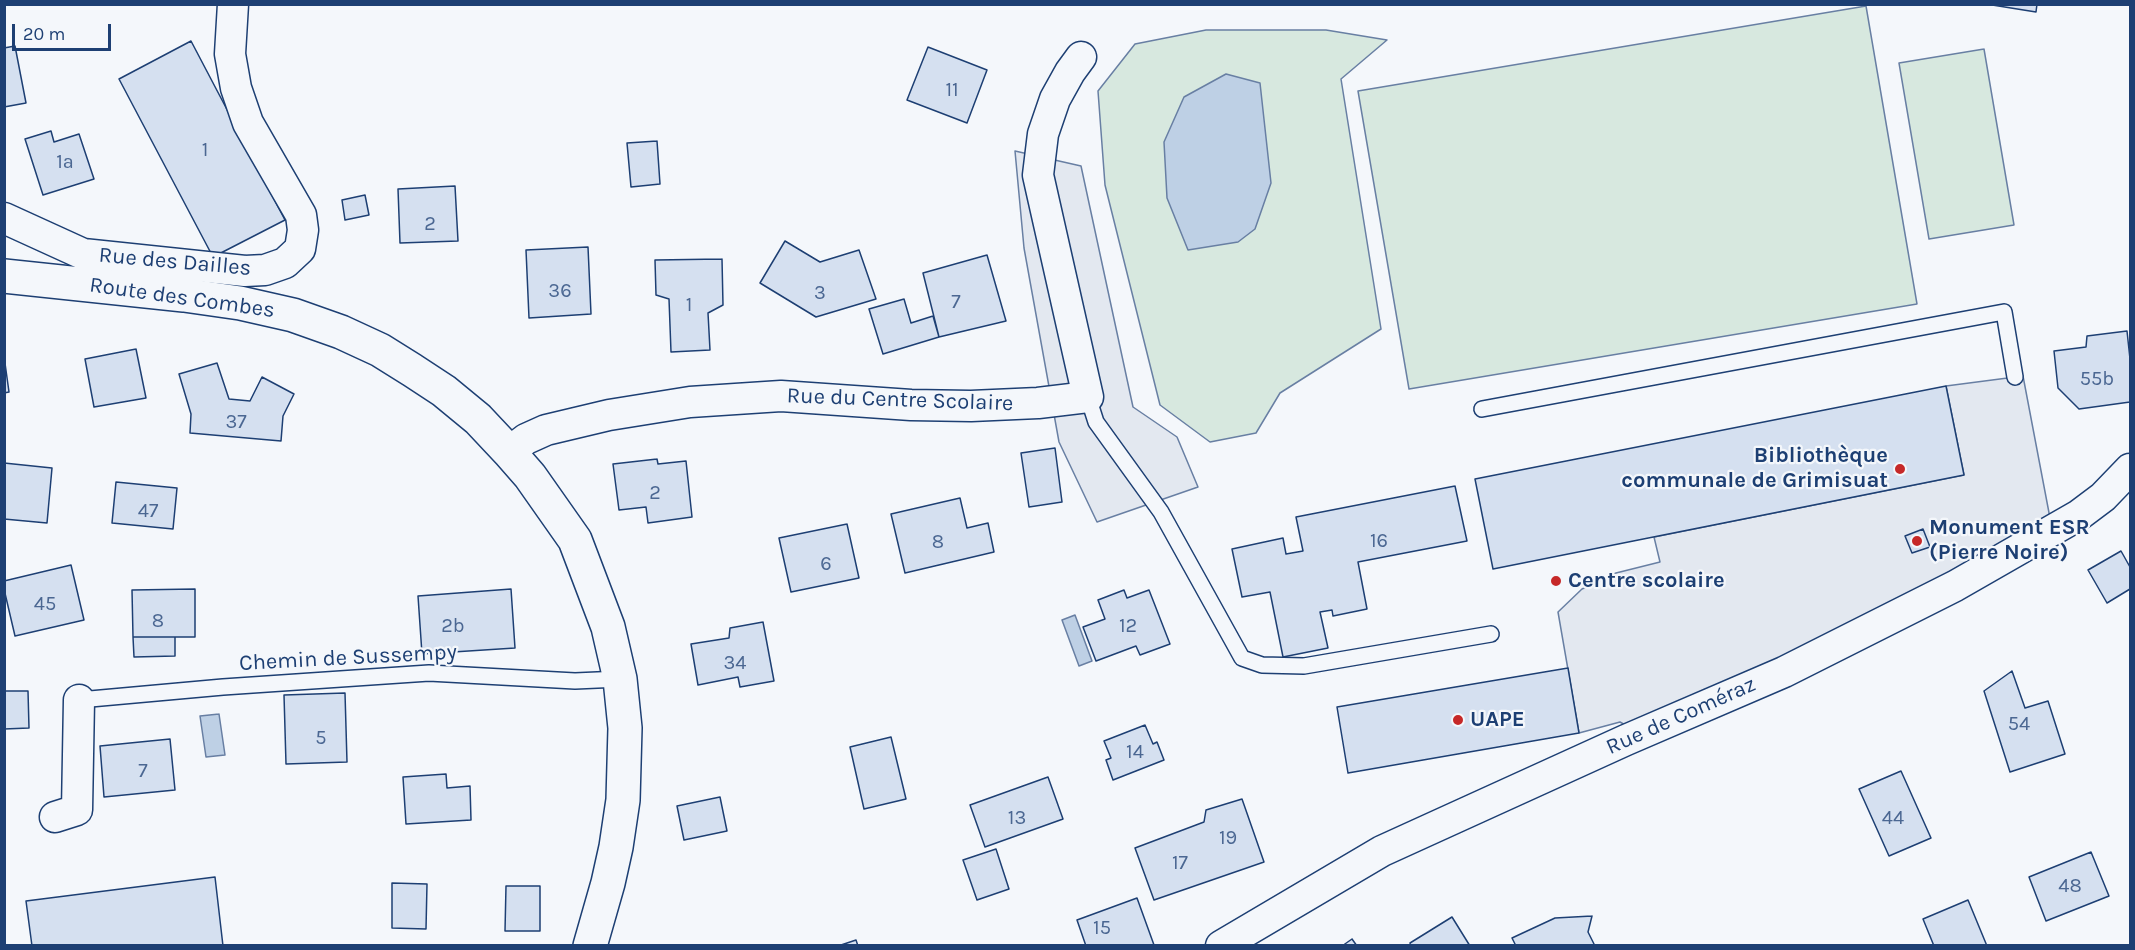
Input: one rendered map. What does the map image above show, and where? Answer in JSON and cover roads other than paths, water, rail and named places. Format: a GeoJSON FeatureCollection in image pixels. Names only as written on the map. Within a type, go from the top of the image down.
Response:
{"type":"FeatureCollection","features":[{"type":"Feature","properties":{"kind":"street","name":"Rue des Dailles"},"geometry":{"type":"LineString","coordinates":[[4,219],[83,254],[245,271],[265,270],[285,263],[300,249],[303,230],[301,215],[248,123],[236,88],[230,54],[232,4]]}},
{"type":"Feature","properties":{"kind":"street"},"geometry":{"type":"LineString","coordinates":[[1081,57],[1055,99],[1043,134],[1038,175],[1088,397]]}},
{"type":"Feature","properties":{"kind":"street","name":"Route des Combes"},"geometry":{"type":"LineString","coordinates":[[4,276],[184,295],[240,303],[293,315],[351,336],[380,350],[412,370],[478,419],[509,452],[530,476],[575,540],[608,627],[620,679],[625,728],[623,800],[608,883],[590,945]]}},
{"type":"Feature","properties":{"kind":"street","name":"Rue du Centre Scolaire"},"geometry":{"type":"LineString","coordinates":[[509,452],[526,439],[546,430],[609,415],[690,402],[782,396],[910,405],[971,406],[1038,403],[1088,397]]}},
{"type":"Feature","properties":{"kind":"street","name":"Rue de Coméraz"},"geometry":{"type":"LineString","coordinates":[[1221,945],[1382,851],[1896,609],[2043,529],[2079,514],[2126,480]]}},
{"type":"Feature","properties":{"kind":"street"},"geometry":{"type":"LineString","coordinates":[[55,817],[77,810],[79,700]]}},
{"type":"Feature","properties":{"kind":"lane"},"geometry":{"type":"LineString","coordinates":[[1482,409],[2004,312],[2015,377]]}},
{"type":"Feature","properties":{"kind":"lane"},"geometry":{"type":"LineString","coordinates":[[1088,397],[1096,422],[1161,512],[1242,658],[1262,665],[1304,666],[1491,634]]}},
{"type":"Feature","properties":{"kind":"lane","name":"Chemin de Sussempy"},"geometry":{"type":"LineString","coordinates":[[79,700],[234,686],[429,673],[574,681],[620,679]]}},
{"type":"Feature","properties":{"kind":"water"},"geometry":{"type":"Polygon","coordinates":[[[1226,74],[1260,83],[1271,183],[1255,229],[1238,242],[1188,250],[1167,198],[1164,142],[1184,97],[1226,74]]]}},
{"type":"Feature","properties":{"kind":"water"},"geometry":{"type":"Polygon","coordinates":[[[1075,615],[1092,661],[1079,666],[1062,620],[1075,615]]]}},
{"type":"Feature","properties":{"kind":"water"},"geometry":{"type":"Polygon","coordinates":[[[219,714],[225,755],[206,757],[200,716],[219,714]]]}},
{"type":"Feature","properties":{"kind":"place","name":"Bibliothèque communale de Grimisuat"},"geometry":{"type":"Point","coordinates":[1900,469]}},
{"type":"Feature","properties":{"kind":"place","name":"Monument ESR (Pierre Noire)"},"geometry":{"type":"Point","coordinates":[1917,541]}},
{"type":"Feature","properties":{"kind":"place","name":"Centre scolaire"},"geometry":{"type":"Point","coordinates":[1556,581]}},
{"type":"Feature","properties":{"kind":"place","name":"UAPE"},"geometry":{"type":"Point","coordinates":[1458,720]}}]}
